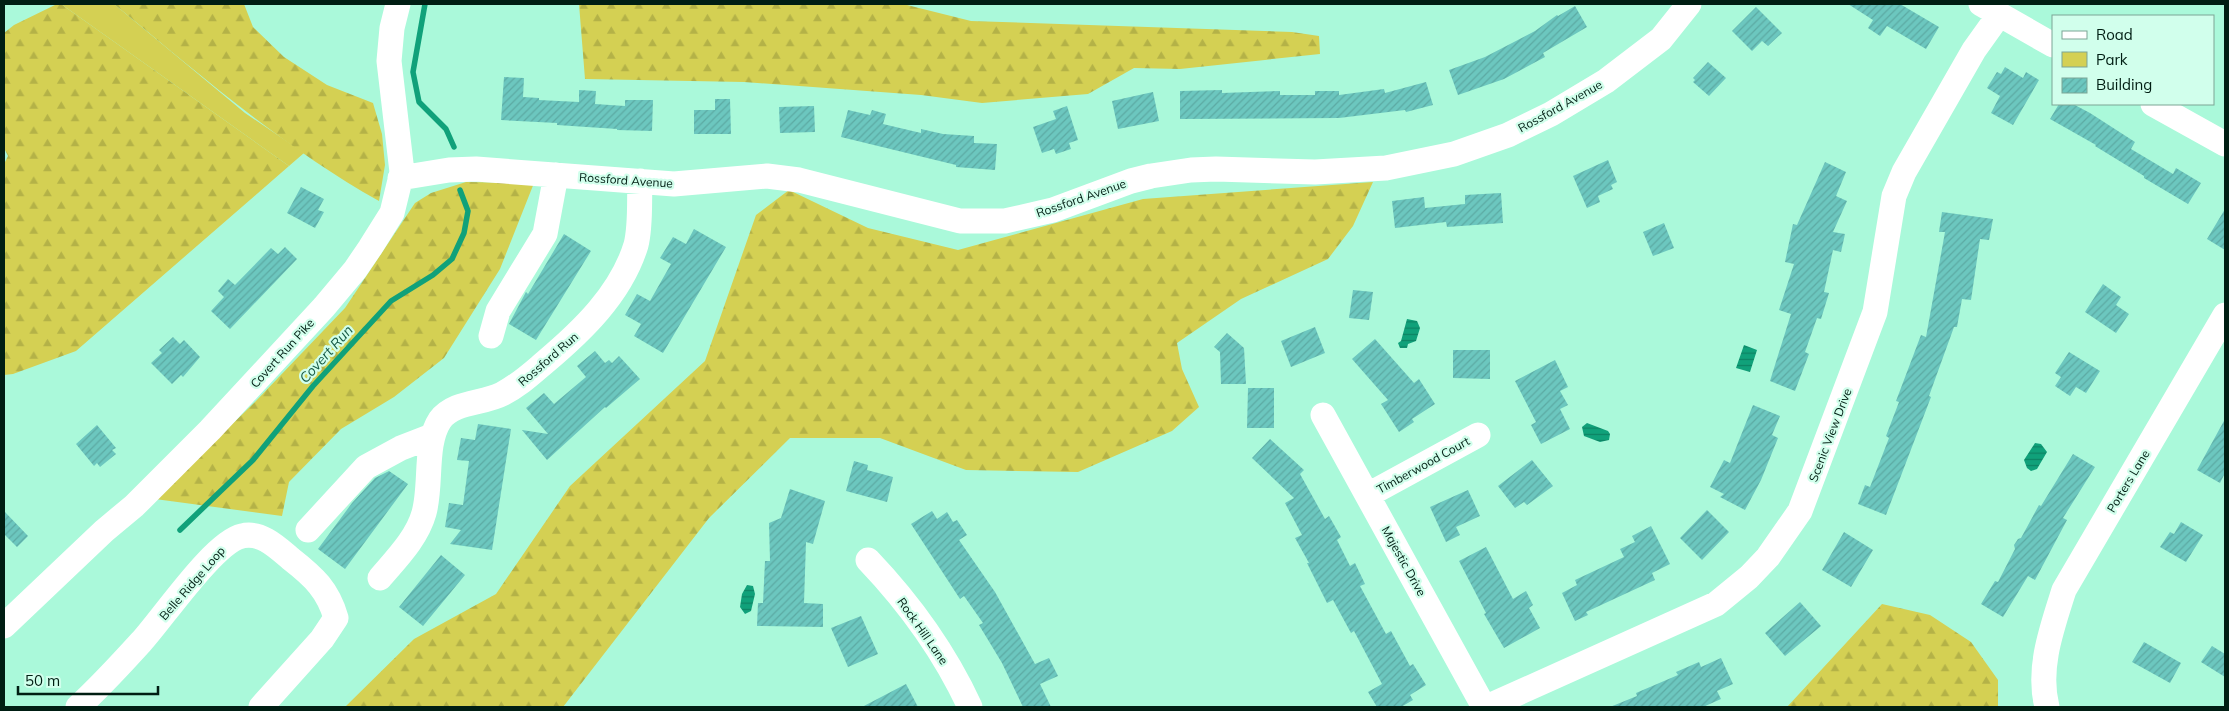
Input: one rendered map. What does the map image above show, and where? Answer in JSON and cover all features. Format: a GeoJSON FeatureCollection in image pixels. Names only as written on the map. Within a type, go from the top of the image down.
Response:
{"type":"FeatureCollection","features":[{"type":"Feature","properties":{"kind":"street","name":"Covert Run Pike"},"geometry":{"type":"LineString","coordinates":[[4,626],[170,470],[261,377],[355,270],[392,212],[400,178],[400,153],[389,61],[392,28],[398,4]]}},
{"type":"Feature","properties":{"kind":"street","name":"Rossford Avenue"},"geometry":{"type":"LineString","coordinates":[[400,178],[449,170],[476,169],[674,184],[767,176],[807,182],[960,221],[1005,221],[1053,210],[1131,181],[1191,170],[1315,172],[1386,168],[1454,154],[1508,134],[1551,114],[1606,81],[1661,39],[1689,4]]}},
{"type":"Feature","properties":{"kind":"street"},"geometry":{"type":"LineString","coordinates":[[1990,9],[2052,44]]}},
{"type":"Feature","properties":{"kind":"street","name":"Scenic View Drive"},"geometry":{"type":"LineString","coordinates":[[1485,707],[1716,604],[1749,577],[1788,531],[1800,512],[1868,333],[1880,288],[1894,196],[1900,180],[1974,50],[1990,9]]}},
{"type":"Feature","properties":{"kind":"street"},"geometry":{"type":"LineString","coordinates":[[2156,105],[2225,144]]}},
{"type":"Feature","properties":{"kind":"street"},"geometry":{"type":"LineString","coordinates":[[492,336],[498,311],[545,234],[556,175]]}},
{"type":"Feature","properties":{"kind":"street","name":"Rossford Run"},"geometry":{"type":"LineString","coordinates":[[380,578],[416,533],[425,511],[432,436],[440,420],[451,411],[471,403],[499,396],[518,385],[595,317],[607,302],[627,266],[635,246],[639,230],[640,181]]}},
{"type":"Feature","properties":{"kind":"street","name":"Porters Lane"},"geometry":{"type":"LineString","coordinates":[[2047,707],[2042,676],[2064,590],[2225,315]]}},
{"type":"Feature","properties":{"kind":"street","name":"Majestic Drive"},"geometry":{"type":"LineString","coordinates":[[1323,415],[1485,707]]}},
{"type":"Feature","properties":{"kind":"street","name":"Timberwood Court"},"geometry":{"type":"LineString","coordinates":[[1368,495],[1478,435]]}},
{"type":"Feature","properties":{"kind":"street"},"geometry":{"type":"LineString","coordinates":[[308,530],[366,467],[401,448],[432,436]]}},
{"type":"Feature","properties":{"kind":"street","name":"Belle Ridge Loop"},"geometry":{"type":"LineString","coordinates":[[78,707],[141,642],[209,561],[229,541],[242,535],[254,535],[278,548],[323,587],[336,618],[322,639],[261,707]]}},
{"type":"Feature","properties":{"kind":"street","name":"Rock Hill Lane"},"geometry":{"type":"LineString","coordinates":[[868,560],[918,619],[945,660],[970,707]]}},
{"type":"Feature","properties":{"kind":"green space"},"geometry":{"type":"Polygon","coordinates":[[[57,4],[61,4],[289,166],[76,351],[13,374],[4,375],[4,164],[8,156],[4,148],[4,33],[14,25],[57,4]]]}},
{"type":"Feature","properties":{"kind":"green space"},"geometry":{"type":"Polygon","coordinates":[[[61,4],[114,4],[245,113],[304,153],[289,166],[61,4]]]}},
{"type":"Feature","properties":{"kind":"green space"},"geometry":{"type":"Polygon","coordinates":[[[114,4],[244,4],[253,27],[284,57],[327,85],[373,103],[382,134],[385,165],[379,201],[344,180],[275,133],[210,83],[114,4]]]}},
{"type":"Feature","properties":{"kind":"green space"},"geometry":{"type":"Polygon","coordinates":[[[579,4],[903,4],[971,21],[1292,32],[1319,36],[1320,54],[1180,69],[1134,68],[1088,94],[982,103],[921,95],[744,82],[585,79],[579,4]]]}},
{"type":"Feature","properties":{"kind":"green space"},"geometry":{"type":"Polygon","coordinates":[[[466,182],[534,183],[500,269],[444,358],[394,397],[341,429],[289,482],[282,516],[155,499],[255,402],[345,308],[415,203],[431,193],[466,182]]]}},
{"type":"Feature","properties":{"kind":"green space"},"geometry":{"type":"Polygon","coordinates":[[[1373,182],[1353,226],[1328,259],[1241,299],[1177,343],[1182,369],[1199,407],[1172,431],[1078,472],[966,470],[880,438],[790,438],[709,518],[563,707],[345,707],[414,639],[496,594],[570,486],[705,361],[756,215],[789,190],[868,228],[958,250],[1143,199],[1373,182]]]}},
{"type":"Feature","properties":{"kind":"green space"},"geometry":{"type":"Polygon","coordinates":[[[1882,604],[1930,615],[1971,642],[1998,680],[1998,707],[1787,707],[1882,604]]]}},
{"type":"Feature","properties":{"kind":"shaded area"},"geometry":{"type":"Polygon","coordinates":[[[1407,319],[1417,321],[1420,328],[1416,341],[1408,344],[1407,348],[1400,348],[1398,343],[1401,341],[1407,319]]]}},
{"type":"Feature","properties":{"kind":"shaded area"},"geometry":{"type":"Polygon","coordinates":[[[1744,345],[1757,350],[1750,372],[1736,368],[1744,345]]]}},
{"type":"Feature","properties":{"kind":"shaded area"},"geometry":{"type":"Polygon","coordinates":[[[1587,423],[1608,431],[1610,434],[1609,440],[1600,442],[1584,436],[1582,427],[1587,423]]]}},
{"type":"Feature","properties":{"kind":"shaded area"},"geometry":{"type":"Polygon","coordinates":[[[2035,443],[2041,444],[2047,452],[2037,469],[2031,471],[2027,468],[2024,460],[2035,443]]]}},
{"type":"Feature","properties":{"kind":"shaded area"},"geometry":{"type":"Polygon","coordinates":[[[747,585],[753,586],[755,594],[751,611],[745,614],[740,607],[742,594],[747,585]]]}},
{"type":"Feature","properties":{"kind":"building"},"geometry":{"type":"Polygon","coordinates":[[[1848,4],[1900,4],[1939,27],[1926,49],[1887,26],[1880,36],[1868,28],[1873,20],[1848,4]]]}},
{"type":"Feature","properties":{"kind":"building"},"geometry":{"type":"Polygon","coordinates":[[[1575,6],[1587,27],[1543,53],[1545,57],[1504,79],[1458,95],[1449,70],[1485,57],[1535,31],[1557,15],[1575,6]]]}},
{"type":"Feature","properties":{"kind":"building"},"geometry":{"type":"Polygon","coordinates":[[[1756,7],[1782,33],[1768,46],[1762,41],[1752,51],[1732,31],[1756,7]]]}},
{"type":"Feature","properties":{"kind":"building"},"geometry":{"type":"Polygon","coordinates":[[[1708,62],[1726,78],[1709,96],[1693,82],[1695,80],[1693,78],[1708,62]]]}},
{"type":"Feature","properties":{"kind":"building"},"geometry":{"type":"Polygon","coordinates":[[[2005,67],[2023,78],[2026,72],[2039,80],[2013,125],[1991,113],[2000,96],[1987,88],[1997,72],[2001,74],[2005,67]]]}},
{"type":"Feature","properties":{"kind":"building"},"geometry":{"type":"Polygon","coordinates":[[[504,77],[524,78],[523,97],[539,98],[539,100],[579,102],[579,90],[596,91],[595,104],[625,106],[625,100],[653,100],[652,131],[617,130],[557,125],[557,123],[501,120],[504,77]]]}},
{"type":"Feature","properties":{"kind":"building"},"geometry":{"type":"Polygon","coordinates":[[[1426,82],[1433,105],[1406,112],[1405,110],[1339,118],[1180,119],[1180,91],[1222,90],[1222,93],[1280,91],[1280,95],[1315,95],[1315,91],[1339,91],[1339,95],[1384,89],[1385,93],[1426,82]]]}},
{"type":"Feature","properties":{"kind":"building"},"geometry":{"type":"Polygon","coordinates":[[[1153,92],[1159,121],[1118,129],[1112,101],[1153,92]]]}},
{"type":"Feature","properties":{"kind":"building"},"geometry":{"type":"Polygon","coordinates":[[[715,99],[730,99],[731,134],[694,134],[694,110],[715,110],[715,99]]]}},
{"type":"Feature","properties":{"kind":"building"},"geometry":{"type":"Polygon","coordinates":[[[2058,105],[2075,105],[2135,142],[2131,149],[2173,174],[2176,168],[2201,183],[2188,204],[2144,178],[2144,176],[2096,145],[2050,119],[2058,105]]]}},
{"type":"Feature","properties":{"kind":"building"},"geometry":{"type":"Polygon","coordinates":[[[814,106],[815,132],[780,133],[779,107],[814,106]]]}},
{"type":"Feature","properties":{"kind":"building"},"geometry":{"type":"Polygon","coordinates":[[[1067,106],[1078,140],[1069,143],[1071,149],[1056,154],[1054,149],[1042,153],[1033,127],[1056,119],[1053,111],[1067,106]]]}},
{"type":"Feature","properties":{"kind":"building"},"geometry":{"type":"Polygon","coordinates":[[[848,110],[870,115],[872,110],[886,114],[883,124],[921,133],[921,129],[943,134],[974,136],[974,143],[997,144],[995,170],[956,167],[956,165],[841,137],[848,110]]]}},
{"type":"Feature","properties":{"kind":"building"},"geometry":{"type":"Polygon","coordinates":[[[1608,160],[1617,182],[1611,185],[1613,189],[1598,196],[1600,202],[1587,208],[1573,176],[1608,160]]]}},
{"type":"Feature","properties":{"kind":"building"},"geometry":{"type":"Polygon","coordinates":[[[1825,162],[1846,172],[1836,196],[1847,201],[1833,232],[1845,234],[1841,252],[1833,250],[1824,292],[1829,293],[1821,319],[1817,318],[1805,352],[1809,354],[1795,391],[1770,381],[1791,314],[1779,310],[1794,264],[1785,262],[1793,224],[1797,225],[1825,162]]]}},
{"type":"Feature","properties":{"kind":"building"},"geometry":{"type":"Polygon","coordinates":[[[301,187],[324,199],[318,210],[324,212],[315,228],[287,213],[301,187]]]}},
{"type":"Feature","properties":{"kind":"building"},"geometry":{"type":"Polygon","coordinates":[[[1501,193],[1503,223],[1447,227],[1446,222],[1395,228],[1392,201],[1424,197],[1425,208],[1465,204],[1465,195],[1501,193]]]}},
{"type":"Feature","properties":{"kind":"building"},"geometry":{"type":"Polygon","coordinates":[[[2225,209],[2225,250],[2207,239],[2225,209]]]}},
{"type":"Feature","properties":{"kind":"building"},"geometry":{"type":"Polygon","coordinates":[[[1942,212],[1993,219],[1989,240],[1980,239],[1971,300],[1962,299],[1957,327],[1954,327],[1929,396],[1931,397],[1886,515],[1858,504],[1865,485],[1870,487],[1889,438],[1886,436],[1899,402],[1896,401],[1921,335],[1926,337],[1945,232],[1939,232],[1942,212]]]}},
{"type":"Feature","properties":{"kind":"building"},"geometry":{"type":"Polygon","coordinates":[[[1664,223],[1674,248],[1653,256],[1643,232],[1664,223]]]}},
{"type":"Feature","properties":{"kind":"building"},"geometry":{"type":"Polygon","coordinates":[[[694,229],[726,247],[663,353],[634,336],[641,324],[625,315],[637,294],[650,301],[671,264],[660,258],[673,237],[686,244],[694,229]]]}},
{"type":"Feature","properties":{"kind":"building"},"geometry":{"type":"Polygon","coordinates":[[[564,234],[591,251],[536,340],[509,324],[526,292],[528,294],[564,234]]]}},
{"type":"Feature","properties":{"kind":"building"},"geometry":{"type":"Polygon","coordinates":[[[285,247],[297,259],[230,329],[211,311],[224,297],[218,291],[228,279],[235,285],[271,248],[278,254],[285,247]]]}},
{"type":"Feature","properties":{"kind":"building"},"geometry":{"type":"Polygon","coordinates":[[[2103,284],[2121,297],[2116,305],[2129,314],[2116,333],[2085,312],[2103,284]]]}},
{"type":"Feature","properties":{"kind":"building"},"geometry":{"type":"Polygon","coordinates":[[[1353,290],[1373,292],[1369,320],[1349,318],[1353,290]]]}},
{"type":"Feature","properties":{"kind":"building"},"geometry":{"type":"Polygon","coordinates":[[[1315,327],[1325,353],[1291,367],[1281,341],[1315,327]]]}},
{"type":"Feature","properties":{"kind":"building"},"geometry":{"type":"Polygon","coordinates":[[[1227,333],[1244,348],[1246,384],[1221,384],[1220,352],[1214,347],[1227,333]]]}},
{"type":"Feature","properties":{"kind":"building"},"geometry":{"type":"Polygon","coordinates":[[[173,337],[180,344],[184,340],[200,357],[183,377],[181,375],[172,384],[151,363],[162,353],[159,350],[173,337]]]}},
{"type":"Feature","properties":{"kind":"building"},"geometry":{"type":"Polygon","coordinates":[[[1375,339],[1414,383],[1419,379],[1435,404],[1412,419],[1414,422],[1399,432],[1381,404],[1388,400],[1352,359],[1375,339]]]}},
{"type":"Feature","properties":{"kind":"building"},"geometry":{"type":"Polygon","coordinates":[[[1453,350],[1490,350],[1490,379],[1453,378],[1453,350]]]}},
{"type":"Feature","properties":{"kind":"building"},"geometry":{"type":"Polygon","coordinates":[[[595,351],[605,363],[609,360],[612,363],[619,356],[640,379],[605,407],[547,460],[522,430],[548,434],[526,408],[544,393],[554,404],[586,377],[577,366],[595,351]]]}},
{"type":"Feature","properties":{"kind":"building"},"geometry":{"type":"Polygon","coordinates":[[[2069,352],[2100,371],[2086,393],[2076,387],[2070,396],[2055,386],[2061,377],[2055,373],[2069,352]]]}},
{"type":"Feature","properties":{"kind":"building"},"geometry":{"type":"Polygon","coordinates":[[[1555,360],[1568,387],[1560,391],[1568,405],[1560,409],[1570,429],[1541,444],[1531,425],[1536,422],[1515,381],[1555,360]]]}},
{"type":"Feature","properties":{"kind":"building"},"geometry":{"type":"Polygon","coordinates":[[[1248,388],[1274,388],[1274,428],[1247,428],[1248,388]]]}},
{"type":"Feature","properties":{"kind":"building"},"geometry":{"type":"Polygon","coordinates":[[[1753,405],[1780,416],[1772,435],[1778,438],[1761,480],[1745,510],[1720,497],[1724,494],[1710,487],[1724,460],[1730,463],[1753,405]]]}},
{"type":"Feature","properties":{"kind":"building"},"geometry":{"type":"Polygon","coordinates":[[[2225,419],[2225,473],[2220,483],[2197,470],[2225,419]]]}},
{"type":"Feature","properties":{"kind":"building"},"geometry":{"type":"Polygon","coordinates":[[[478,424],[511,429],[492,550],[450,544],[461,530],[445,527],[449,503],[463,505],[469,461],[457,460],[461,438],[475,440],[478,424]]]}},
{"type":"Feature","properties":{"kind":"building"},"geometry":{"type":"Polygon","coordinates":[[[97,425],[116,448],[112,450],[116,454],[100,467],[97,463],[94,466],[76,444],[97,425]]]}},
{"type":"Feature","properties":{"kind":"building"},"geometry":{"type":"Polygon","coordinates":[[[1270,439],[1304,470],[1300,474],[1325,519],[1329,516],[1341,537],[1337,540],[1350,566],[1355,563],[1365,584],[1360,586],[1386,634],[1391,631],[1410,666],[1413,664],[1426,685],[1410,695],[1413,700],[1401,707],[1377,707],[1368,692],[1382,684],[1354,631],[1351,633],[1333,600],[1327,603],[1307,563],[1309,563],[1295,538],[1302,535],[1285,503],[1294,498],[1252,458],[1270,439]]]}},
{"type":"Feature","properties":{"kind":"building"},"geometry":{"type":"Polygon","coordinates":[[[2073,454],[2095,467],[2063,518],[2067,520],[2035,580],[2028,576],[2003,617],[1981,604],[1995,581],[1998,582],[2015,549],[2014,545],[2021,538],[2039,505],[2041,506],[2073,454]]]}},
{"type":"Feature","properties":{"kind":"building"},"geometry":{"type":"Polygon","coordinates":[[[1532,460],[1553,486],[1527,505],[1524,502],[1515,508],[1498,486],[1532,460]]]}},
{"type":"Feature","properties":{"kind":"building"},"geometry":{"type":"Polygon","coordinates":[[[854,461],[868,465],[867,470],[893,477],[887,502],[846,491],[854,461]]]}},
{"type":"Feature","properties":{"kind":"building"},"geometry":{"type":"Polygon","coordinates":[[[389,471],[408,484],[345,569],[318,549],[352,503],[375,478],[389,471]]]}},
{"type":"Feature","properties":{"kind":"building"},"geometry":{"type":"Polygon","coordinates":[[[790,489],[825,501],[813,544],[806,542],[804,603],[823,604],[823,627],[757,626],[758,603],[763,603],[765,561],[770,561],[769,523],[781,518],[790,489]]]}},
{"type":"Feature","properties":{"kind":"building"},"geometry":{"type":"Polygon","coordinates":[[[1468,490],[1480,516],[1456,527],[1460,535],[1446,542],[1430,507],[1468,490]]]}},
{"type":"Feature","properties":{"kind":"building"},"geometry":{"type":"Polygon","coordinates":[[[1707,510],[1729,532],[1702,560],[1680,538],[1707,510]]]}},
{"type":"Feature","properties":{"kind":"building"},"geometry":{"type":"Polygon","coordinates":[[[4,511],[28,536],[17,547],[4,534],[4,511]]]}},
{"type":"Feature","properties":{"kind":"building"},"geometry":{"type":"Polygon","coordinates":[[[932,511],[937,519],[947,512],[953,522],[957,520],[967,535],[959,540],[995,592],[1035,664],[1049,658],[1058,676],[1040,684],[1051,707],[1023,707],[1002,663],[979,625],[983,623],[964,596],[960,599],[911,524],[932,511]]]}},
{"type":"Feature","properties":{"kind":"building"},"geometry":{"type":"Polygon","coordinates":[[[2181,522],[2203,535],[2186,562],[2160,547],[2170,532],[2174,534],[2181,522]]]}},
{"type":"Feature","properties":{"kind":"building"},"geometry":{"type":"Polygon","coordinates":[[[1651,526],[1670,564],[1652,573],[1655,580],[1586,612],[1588,615],[1575,621],[1562,593],[1577,585],[1575,580],[1624,557],[1620,549],[1635,542],[1632,536],[1651,526]]]}},
{"type":"Feature","properties":{"kind":"building"},"geometry":{"type":"Polygon","coordinates":[[[1844,532],[1873,550],[1851,587],[1822,570],[1844,532]]]}},
{"type":"Feature","properties":{"kind":"building"},"geometry":{"type":"Polygon","coordinates":[[[1486,547],[1513,599],[1526,591],[1533,605],[1529,608],[1540,628],[1504,648],[1484,614],[1486,613],[1459,561],[1486,547]]]}},
{"type":"Feature","properties":{"kind":"building"},"geometry":{"type":"Polygon","coordinates":[[[441,555],[465,575],[423,626],[399,607],[441,555]]]}},
{"type":"Feature","properties":{"kind":"building"},"geometry":{"type":"Polygon","coordinates":[[[1800,602],[1821,626],[1785,656],[1765,633],[1800,602]]]}},
{"type":"Feature","properties":{"kind":"building"},"geometry":{"type":"Polygon","coordinates":[[[861,616],[878,654],[848,667],[831,628],[861,616]]]}},
{"type":"Feature","properties":{"kind":"building"},"geometry":{"type":"Polygon","coordinates":[[[2144,642],[2181,663],[2170,683],[2132,662],[2144,642]]]}},
{"type":"Feature","properties":{"kind":"building"},"geometry":{"type":"Polygon","coordinates":[[[2212,646],[2225,654],[2225,677],[2201,662],[2212,646]]]}},
{"type":"Feature","properties":{"kind":"building"},"geometry":{"type":"Polygon","coordinates":[[[1721,658],[1733,684],[1717,691],[1721,699],[1703,707],[1610,707],[1637,696],[1636,693],[1678,675],[1676,672],[1699,662],[1701,667],[1721,658]]]}},
{"type":"Feature","properties":{"kind":"building"},"geometry":{"type":"Polygon","coordinates":[[[906,684],[918,707],[862,707],[906,684]]]}},
{"type":"Feature","properties":{"kind":"waterway","name":"Covert Run"},"geometry":{"type":"LineString","coordinates":[[425,4],[413,72],[419,102],[446,129],[454,147]]}},
{"type":"Feature","properties":{"kind":"waterway","name":"Covert Run"},"geometry":{"type":"LineString","coordinates":[[180,530],[253,460],[313,386],[391,301],[433,275],[452,259],[464,233],[468,211],[460,190]]}}]}
